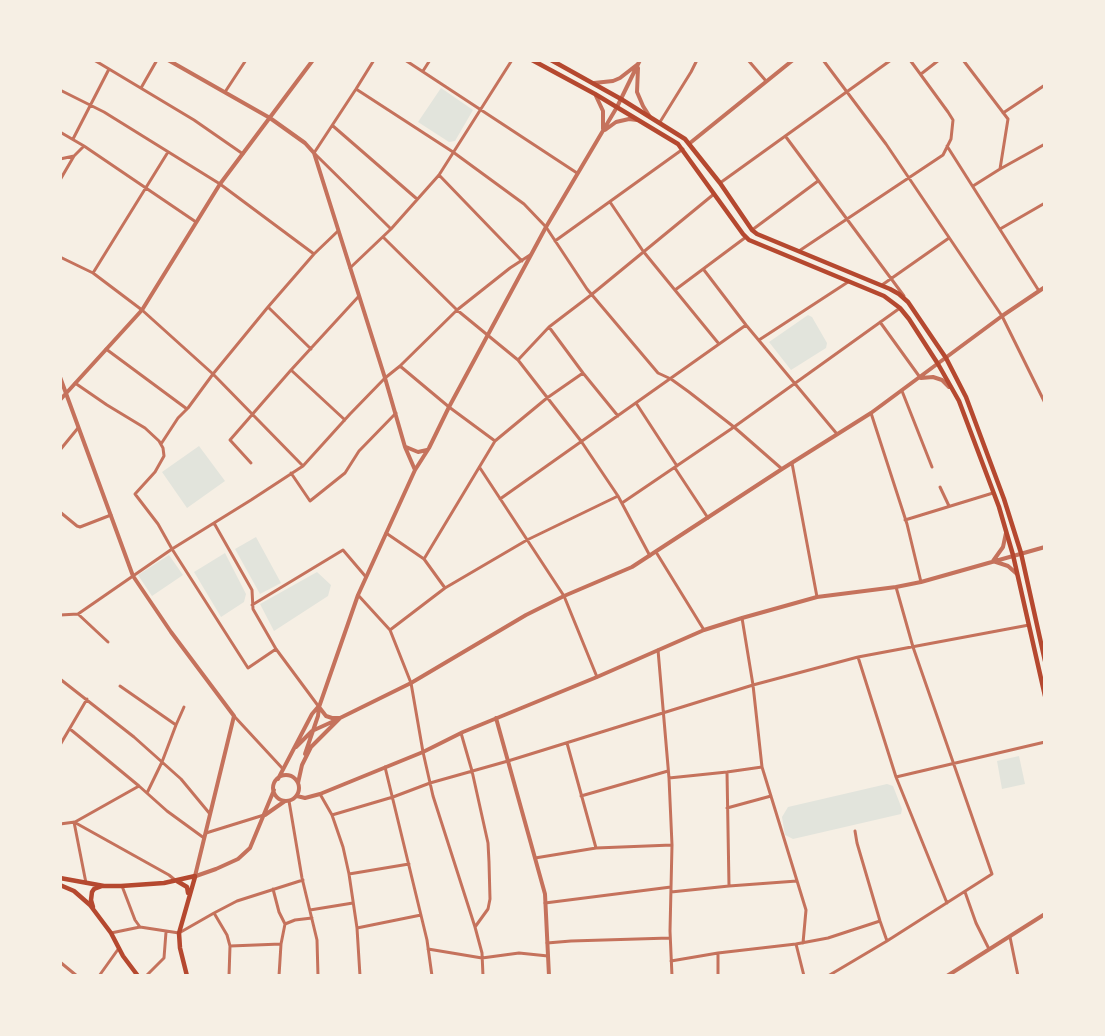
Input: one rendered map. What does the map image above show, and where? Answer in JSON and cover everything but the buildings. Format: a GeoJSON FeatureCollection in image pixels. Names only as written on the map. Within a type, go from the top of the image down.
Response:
{"type":"FeatureCollection","features":[{"type":"Feature","properties":{"kind":"main road"},"geometry":{"type":"LineString","coordinates":[[532,60],[674,140],[683,149],[749,240],[884,296],[900,308],[938,364],[959,401],[1013,555],[1045,696]]}},
{"type":"Feature","properties":{"kind":"main road"},"geometry":{"type":"LineString","coordinates":[[552,60],[681,135],[690,143],[757,234],[882,285],[908,302],[946,358],[966,397],[1021,553],[1045,661]]}},
{"type":"Feature","properties":{"kind":"main road"},"geometry":{"type":"LineString","coordinates":[[60,878],[104,886],[122,886],[177,881],[195,876]]}},
{"type":"Feature","properties":{"kind":"main road"},"geometry":{"type":"LineString","coordinates":[[187,976],[179,933],[195,876]]}},
{"type":"Feature","properties":{"kind":"main road"},"geometry":{"type":"LineString","coordinates":[[177,881],[187,887],[189,896]]}},
{"type":"Feature","properties":{"kind":"main road"},"geometry":{"type":"LineString","coordinates":[[60,885],[80,895],[96,913],[138,976]]}},
{"type":"Feature","properties":{"kind":"main road"},"geometry":{"type":"LineString","coordinates":[[96,913],[91,895],[94,889],[104,886]]}},
{"type":"Feature","properties":{"kind":"street"},"geometry":{"type":"LineString","coordinates":[[94,60],[194,120],[243,154]]}},
{"type":"Feature","properties":{"kind":"street"},"geometry":{"type":"LineString","coordinates":[[141,88],[157,60]]}},
{"type":"Feature","properties":{"kind":"street"},"geometry":{"type":"LineString","coordinates":[[168,60],[270,118],[305,143],[391,229]]}},
{"type":"Feature","properties":{"kind":"street"},"geometry":{"type":"LineString","coordinates":[[225,92],[246,60]]}},
{"type":"Feature","properties":{"kind":"street"},"geometry":{"type":"LineString","coordinates":[[60,400],[142,310],[220,184],[313,60]]}},
{"type":"Feature","properties":{"kind":"street"},"geometry":{"type":"LineString","coordinates":[[314,153],[374,60]]}},
{"type":"Feature","properties":{"kind":"street"},"geometry":{"type":"LineString","coordinates":[[405,60],[577,173]]}},
{"type":"Feature","properties":{"kind":"street"},"geometry":{"type":"LineString","coordinates":[[423,71],[430,60]]}},
{"type":"Feature","properties":{"kind":"street"},"geometry":{"type":"LineString","coordinates":[[350,268],[391,229],[439,175],[512,60]]}},
{"type":"Feature","properties":{"kind":"street"},"geometry":{"type":"LineString","coordinates":[[660,122],[697,60]]}},
{"type":"Feature","properties":{"kind":"street"},"geometry":{"type":"LineString","coordinates":[[748,60],[766,81]]}},
{"type":"Feature","properties":{"kind":"street"},"geometry":{"type":"LineString","coordinates":[[690,143],[793,60]]}},
{"type":"Feature","properties":{"kind":"street"},"geometry":{"type":"LineString","coordinates":[[823,60],[886,144],[1002,316],[1045,403]]}},
{"type":"Feature","properties":{"kind":"street"},"geometry":{"type":"LineString","coordinates":[[720,183],[891,60]]}},
{"type":"Feature","properties":{"kind":"street"},"geometry":{"type":"LineString","coordinates":[[799,251],[943,155],[951,139],[952,120],[910,60]]}},
{"type":"Feature","properties":{"kind":"street"},"geometry":{"type":"LineString","coordinates":[[921,74],[939,60]]}},
{"type":"Feature","properties":{"kind":"street"},"geometry":{"type":"LineString","coordinates":[[963,60],[1008,119],[1000,169]]}},
{"type":"Feature","properties":{"kind":"street"},"geometry":{"type":"LineString","coordinates":[[592,83],[620,78],[639,62]]}},
{"type":"Feature","properties":{"kind":"street"},"geometry":{"type":"LineString","coordinates":[[297,796],[302,765],[318,716],[319,706],[358,595],[415,470],[429,448],[546,227],[603,133],[639,62]]}},
{"type":"Feature","properties":{"kind":"street"},"geometry":{"type":"LineString","coordinates":[[639,62],[637,92],[650,117]]}},
{"type":"Feature","properties":{"kind":"street"},"geometry":{"type":"LineString","coordinates":[[73,139],[109,69]]}},
{"type":"Feature","properties":{"kind":"street"},"geometry":{"type":"LineString","coordinates":[[1003,113],[1045,85]]}},
{"type":"Feature","properties":{"kind":"street"},"geometry":{"type":"LineString","coordinates":[[356,89],[453,152],[524,204],[546,227],[591,295],[658,374],[671,379],[734,427],[782,468]]}},
{"type":"Feature","properties":{"kind":"street"},"geometry":{"type":"LineString","coordinates":[[60,90],[104,112],[220,184],[314,254]]}},
{"type":"Feature","properties":{"kind":"street"},"geometry":{"type":"LineString","coordinates":[[595,94],[603,111],[603,133]]}},
{"type":"Feature","properties":{"kind":"street"},"geometry":{"type":"LineString","coordinates":[[603,133],[616,122],[640,121]]}},
{"type":"Feature","properties":{"kind":"street"},"geometry":{"type":"LineString","coordinates":[[333,126],[417,199]]}},
{"type":"Feature","properties":{"kind":"street"},"geometry":{"type":"LineString","coordinates":[[60,132],[197,222]]}},
{"type":"Feature","properties":{"kind":"street"},"geometry":{"type":"LineString","coordinates":[[786,137],[908,302]]}},
{"type":"Feature","properties":{"kind":"street"},"geometry":{"type":"LineString","coordinates":[[973,186],[1045,144]]}},
{"type":"Feature","properties":{"kind":"street"},"geometry":{"type":"LineString","coordinates":[[60,180],[74,156],[84,146]]}},
{"type":"Feature","properties":{"kind":"street"},"geometry":{"type":"LineString","coordinates":[[947,146],[1039,291]]}},
{"type":"Feature","properties":{"kind":"street"},"geometry":{"type":"LineString","coordinates":[[555,241],[683,149]]}},
{"type":"Feature","properties":{"kind":"street"},"geometry":{"type":"LineString","coordinates":[[93,273],[168,152]]}},
{"type":"Feature","properties":{"kind":"street"},"geometry":{"type":"LineString","coordinates":[[314,153],[405,447],[415,470]]}},
{"type":"Feature","properties":{"kind":"street"},"geometry":{"type":"LineString","coordinates":[[60,159],[74,156]]}},
{"type":"Feature","properties":{"kind":"street"},"geometry":{"type":"LineString","coordinates":[[439,175],[522,261]]}},
{"type":"Feature","properties":{"kind":"street"},"geometry":{"type":"LineString","coordinates":[[752,230],[818,181]]}},
{"type":"Feature","properties":{"kind":"street"},"geometry":{"type":"LineString","coordinates":[[518,360],[549,327],[714,194]]}},
{"type":"Feature","properties":{"kind":"street"},"geometry":{"type":"LineString","coordinates":[[610,202],[643,251],[719,344]]}},
{"type":"Feature","properties":{"kind":"street"},"geometry":{"type":"LineString","coordinates":[[1000,229],[1045,203]]}},
{"type":"Feature","properties":{"kind":"street"},"geometry":{"type":"LineString","coordinates":[[161,444],[178,418],[268,307],[314,254],[338,231]]}},
{"type":"Feature","properties":{"kind":"street"},"geometry":{"type":"LineString","coordinates":[[383,237],[457,310],[518,360],[581,441],[618,496],[651,556]]}},
{"type":"Feature","properties":{"kind":"street"},"geometry":{"type":"LineString","coordinates":[[675,290],[746,237]]}},
{"type":"Feature","properties":{"kind":"street"},"geometry":{"type":"LineString","coordinates":[[882,285],[950,238]]}},
{"type":"Feature","properties":{"kind":"street"},"geometry":{"type":"LineString","coordinates":[[60,615],[78,614],[172,549],[303,466],[385,378],[457,310],[532,254]]}},
{"type":"Feature","properties":{"kind":"street"},"geometry":{"type":"LineString","coordinates":[[60,257],[93,273],[142,310],[213,374],[303,466]]}},
{"type":"Feature","properties":{"kind":"street"},"geometry":{"type":"LineString","coordinates":[[704,270],[746,325],[837,435]]}},
{"type":"Feature","properties":{"kind":"street"},"geometry":{"type":"LineString","coordinates":[[759,340],[849,281]]}},
{"type":"Feature","properties":{"kind":"street"},"geometry":{"type":"LineString","coordinates":[[293,750],[312,731],[411,683],[526,615],[632,567],[651,556],[782,468],[872,412],[1045,287]]}},
{"type":"Feature","properties":{"kind":"street"},"geometry":{"type":"LineString","coordinates":[[251,463],[230,440],[359,296]]}},
{"type":"Feature","properties":{"kind":"street"},"geometry":{"type":"LineString","coordinates":[[268,307],[311,349]]}},
{"type":"Feature","properties":{"kind":"street"},"geometry":{"type":"LineString","coordinates":[[622,503],[734,427],[900,308]]}},
{"type":"Feature","properties":{"kind":"street"},"geometry":{"type":"LineString","coordinates":[[880,322],[920,378]]}},
{"type":"Feature","properties":{"kind":"street"},"geometry":{"type":"LineString","coordinates":[[500,499],[746,325]]}},
{"type":"Feature","properties":{"kind":"street"},"geometry":{"type":"LineString","coordinates":[[549,327],[618,416]]}},
{"type":"Feature","properties":{"kind":"street"},"geometry":{"type":"LineString","coordinates":[[106,349],[187,409]]}},
{"type":"Feature","properties":{"kind":"street"},"geometry":{"type":"LineString","coordinates":[[400,366],[449,407],[495,441]]}},
{"type":"Feature","properties":{"kind":"street"},"geometry":{"type":"LineString","coordinates":[[291,370],[345,420]]}},
{"type":"Feature","properties":{"kind":"street"},"geometry":{"type":"LineString","coordinates":[[424,559],[495,441],[547,398],[583,373]]}},
{"type":"Feature","properties":{"kind":"street"},"geometry":{"type":"LineString","coordinates":[[60,377],[133,576],[171,632],[234,716],[283,769]]}},
{"type":"Feature","properties":{"kind":"street"},"geometry":{"type":"LineString","coordinates":[[920,378],[933,377],[942,380],[953,391]]}},
{"type":"Feature","properties":{"kind":"street"},"geometry":{"type":"LineString","coordinates":[[75,383],[145,428],[161,444],[164,456],[160,464],[135,494],[158,524],[248,668],[276,649]]}},
{"type":"Feature","properties":{"kind":"street"},"geometry":{"type":"LineString","coordinates":[[902,391],[932,467]]}},
{"type":"Feature","properties":{"kind":"street"},"geometry":{"type":"LineString","coordinates":[[636,404],[708,518]]}},
{"type":"Feature","properties":{"kind":"street"},"geometry":{"type":"LineString","coordinates":[[872,412],[921,582]]}},
{"type":"Feature","properties":{"kind":"street"},"geometry":{"type":"LineString","coordinates":[[291,473],[310,501],[345,473],[359,451],[396,413]]}},
{"type":"Feature","properties":{"kind":"street"},"geometry":{"type":"LineString","coordinates":[[60,450],[78,428]]}},
{"type":"Feature","properties":{"kind":"street"},"geometry":{"type":"LineString","coordinates":[[405,447],[418,452],[429,448]]}},
{"type":"Feature","properties":{"kind":"street"},"geometry":{"type":"LineString","coordinates":[[792,462],[817,597]]}},
{"type":"Feature","properties":{"kind":"street"},"geometry":{"type":"LineString","coordinates":[[480,468],[564,597],[597,677]]}},
{"type":"Feature","properties":{"kind":"street"},"geometry":{"type":"LineString","coordinates":[[940,487],[949,507]]}},
{"type":"Feature","properties":{"kind":"street"},"geometry":{"type":"LineString","coordinates":[[905,520],[993,493]]}},
{"type":"Feature","properties":{"kind":"street"},"geometry":{"type":"LineString","coordinates":[[390,630],[445,588],[527,540],[618,496]]}},
{"type":"Feature","properties":{"kind":"street"},"geometry":{"type":"LineString","coordinates":[[60,512],[80,527],[111,515]]}},
{"type":"Feature","properties":{"kind":"street"},"geometry":{"type":"LineString","coordinates":[[214,523],[252,590],[253,609],[276,649],[326,716],[340,718]]}},
{"type":"Feature","properties":{"kind":"street"},"geometry":{"type":"LineString","coordinates":[[386,533],[424,559],[445,588]]}},
{"type":"Feature","properties":{"kind":"street"},"geometry":{"type":"LineString","coordinates":[[993,561],[1003,547],[1006,533]]}},
{"type":"Feature","properties":{"kind":"street"},"geometry":{"type":"LineString","coordinates":[[205,835],[264,815],[297,796],[305,798],[320,794],[423,753],[460,733],[704,630],[817,597],[921,582],[1045,547]]}},
{"type":"Feature","properties":{"kind":"street"},"geometry":{"type":"LineString","coordinates":[[252,605],[343,550],[366,577]]}},
{"type":"Feature","properties":{"kind":"street"},"geometry":{"type":"LineString","coordinates":[[656,552],[704,630]]}},
{"type":"Feature","properties":{"kind":"street"},"geometry":{"type":"LineString","coordinates":[[993,561],[1008,566],[1017,574]]}},
{"type":"Feature","properties":{"kind":"street"},"geometry":{"type":"LineString","coordinates":[[828,976],[992,874],[913,647],[896,587]]}},
{"type":"Feature","properties":{"kind":"street"},"geometry":{"type":"LineString","coordinates":[[358,595],[390,630],[411,683],[433,796],[475,927],[482,958],[483,976]]}},
{"type":"Feature","properties":{"kind":"street"},"geometry":{"type":"LineString","coordinates":[[78,614],[108,642]]}},
{"type":"Feature","properties":{"kind":"street"},"geometry":{"type":"LineString","coordinates":[[742,618],[753,685],[762,767],[807,910],[803,943]]}},
{"type":"Feature","properties":{"kind":"street"},"geometry":{"type":"LineString","coordinates":[[332,815],[753,685],[858,657],[1029,625]]}},
{"type":"Feature","properties":{"kind":"street"},"geometry":{"type":"LineString","coordinates":[[658,650],[669,778],[672,845],[670,938],[672,976]]}},
{"type":"Feature","properties":{"kind":"street"},"geometry":{"type":"LineString","coordinates":[[858,657],[896,777],[947,903]]}},
{"type":"Feature","properties":{"kind":"street"},"geometry":{"type":"LineString","coordinates":[[60,679],[134,737],[181,779],[210,814]]}},
{"type":"Feature","properties":{"kind":"street"},"geometry":{"type":"LineString","coordinates":[[120,686],[176,725]]}},
{"type":"Feature","properties":{"kind":"street"},"geometry":{"type":"LineString","coordinates":[[60,746],[87,699]]}},
{"type":"Feature","properties":{"kind":"street"},"geometry":{"type":"LineString","coordinates":[[195,876],[238,860],[250,848],[274,786],[312,714],[319,706]]}},
{"type":"Feature","properties":{"kind":"street"},"geometry":{"type":"LineString","coordinates":[[147,793],[184,707]]}},
{"type":"Feature","properties":{"kind":"street"},"geometry":{"type":"LineString","coordinates":[[195,876],[234,716]]}},
{"type":"Feature","properties":{"kind":"street"},"geometry":{"type":"LineString","coordinates":[[302,765],[311,747],[340,718]]}},
{"type":"Feature","properties":{"kind":"street"},"geometry":{"type":"LineString","coordinates":[[496,718],[544,894],[549,976]]}},
{"type":"Feature","properties":{"kind":"street"},"geometry":{"type":"LineString","coordinates":[[70,729],[167,811],[205,835]]}},
{"type":"Feature","properties":{"kind":"street"},"geometry":{"type":"LineString","coordinates":[[460,733],[472,771],[488,843],[490,899],[488,909],[475,927]]}},
{"type":"Feature","properties":{"kind":"street"},"geometry":{"type":"LineString","coordinates":[[896,777],[1045,742]]}},
{"type":"Feature","properties":{"kind":"street"},"geometry":{"type":"LineString","coordinates":[[567,743],[596,848]]}},
{"type":"Feature","properties":{"kind":"street"},"geometry":{"type":"LineString","coordinates":[[385,767],[421,915],[432,976]]}},
{"type":"Feature","properties":{"kind":"street"},"geometry":{"type":"LineString","coordinates":[[669,778],[762,767]]}},
{"type":"Feature","properties":{"kind":"street"},"geometry":{"type":"LineString","coordinates":[[582,796],[668,771]]}},
{"type":"Feature","properties":{"kind":"street"},"geometry":{"type":"LineString","coordinates":[[727,772],[729,886]]}},
{"type":"Feature","properties":{"kind":"street"},"geometry":{"type":"LineString","coordinates":[[278,779],[289,776],[298,783]]}},
{"type":"Feature","properties":{"kind":"street"},"geometry":{"type":"LineString","coordinates":[[60,824],[74,822],[139,786]]}},
{"type":"Feature","properties":{"kind":"street"},"geometry":{"type":"LineString","coordinates":[[274,790],[277,797],[287,801]]}},
{"type":"Feature","properties":{"kind":"street"},"geometry":{"type":"LineString","coordinates":[[320,794],[332,815],[349,874],[357,928],[360,976]]}},
{"type":"Feature","properties":{"kind":"street"},"geometry":{"type":"LineString","coordinates":[[727,808],[771,796]]}},
{"type":"Feature","properties":{"kind":"street"},"geometry":{"type":"LineString","coordinates":[[287,801],[317,940],[318,976]]}},
{"type":"Feature","properties":{"kind":"street"},"geometry":{"type":"LineString","coordinates":[[74,822],[169,874],[177,881]]}},
{"type":"Feature","properties":{"kind":"street"},"geometry":{"type":"LineString","coordinates":[[74,822],[86,883]]}},
{"type":"Feature","properties":{"kind":"street"},"geometry":{"type":"LineString","coordinates":[[855,831],[887,940]]}},
{"type":"Feature","properties":{"kind":"street"},"geometry":{"type":"LineString","coordinates":[[535,858],[596,848],[672,845]]}},
{"type":"Feature","properties":{"kind":"street"},"geometry":{"type":"LineString","coordinates":[[349,874],[409,864]]}},
{"type":"Feature","properties":{"kind":"street"},"geometry":{"type":"LineString","coordinates":[[111,933],[140,927],[179,933],[237,901],[303,880]]}},
{"type":"Feature","properties":{"kind":"street"},"geometry":{"type":"LineString","coordinates":[[671,892],[798,881]]}},
{"type":"Feature","properties":{"kind":"street"},"geometry":{"type":"LineString","coordinates":[[122,886],[140,927]]}},
{"type":"Feature","properties":{"kind":"street"},"geometry":{"type":"LineString","coordinates":[[545,903],[671,887]]}},
{"type":"Feature","properties":{"kind":"street"},"geometry":{"type":"LineString","coordinates":[[273,889],[285,924],[280,944],[279,976]]}},
{"type":"Feature","properties":{"kind":"street"},"geometry":{"type":"LineString","coordinates":[[965,892],[976,923],[989,949]]}},
{"type":"Feature","properties":{"kind":"street"},"geometry":{"type":"LineString","coordinates":[[310,910],[353,903]]}},
{"type":"Feature","properties":{"kind":"street"},"geometry":{"type":"LineString","coordinates":[[214,913],[227,935],[230,946],[229,976]]}},
{"type":"Feature","properties":{"kind":"street"},"geometry":{"type":"LineString","coordinates":[[947,976],[1045,914]]}},
{"type":"Feature","properties":{"kind":"street"},"geometry":{"type":"LineString","coordinates":[[357,928],[421,915]]}},
{"type":"Feature","properties":{"kind":"street"},"geometry":{"type":"LineString","coordinates":[[285,924],[312,918]]}},
{"type":"Feature","properties":{"kind":"street"},"geometry":{"type":"LineString","coordinates":[[671,961],[803,943],[828,938],[880,921]]}},
{"type":"Feature","properties":{"kind":"street"},"geometry":{"type":"LineString","coordinates":[[147,976],[164,958],[166,932]]}},
{"type":"Feature","properties":{"kind":"street"},"geometry":{"type":"LineString","coordinates":[[1010,937],[1018,976]]}},
{"type":"Feature","properties":{"kind":"street"},"geometry":{"type":"LineString","coordinates":[[547,944],[571,941],[670,938]]}},
{"type":"Feature","properties":{"kind":"street"},"geometry":{"type":"LineString","coordinates":[[230,946],[280,944]]}},
{"type":"Feature","properties":{"kind":"street"},"geometry":{"type":"LineString","coordinates":[[796,944],[804,976]]}},
{"type":"Feature","properties":{"kind":"street"},"geometry":{"type":"LineString","coordinates":[[99,976],[118,948]]}},
{"type":"Feature","properties":{"kind":"street"},"geometry":{"type":"LineString","coordinates":[[428,949],[482,958],[519,953],[548,956]]}},
{"type":"Feature","properties":{"kind":"street"},"geometry":{"type":"LineString","coordinates":[[718,953],[718,976]]}},
{"type":"Feature","properties":{"kind":"street"},"geometry":{"type":"LineString","coordinates":[[60,962],[77,976]]}},
{"type":"Feature","properties":{"kind":"shaded area"},"geometry":{"type":"Polygon","coordinates":[[[441,88],[473,110],[455,141],[449,142],[418,122],[441,88]]]}},
{"type":"Feature","properties":{"kind":"shaded area"},"geometry":{"type":"Polygon","coordinates":[[[808,315],[812,317],[827,343],[826,348],[791,370],[769,342],[808,315]]]}},
{"type":"Feature","properties":{"kind":"shaded area"},"geometry":{"type":"Polygon","coordinates":[[[199,446],[225,481],[187,508],[162,472],[199,446]]]}},
{"type":"Feature","properties":{"kind":"shaded area"},"geometry":{"type":"Polygon","coordinates":[[[256,537],[281,583],[260,594],[235,549],[256,537]]]}},
{"type":"Feature","properties":{"kind":"shaded area"},"geometry":{"type":"Polygon","coordinates":[[[225,553],[246,594],[244,602],[221,617],[194,572],[225,553]]]}},
{"type":"Feature","properties":{"kind":"shaded area"},"geometry":{"type":"Polygon","coordinates":[[[169,555],[183,575],[152,596],[138,575],[169,555]]]}},
{"type":"Feature","properties":{"kind":"shaded area"},"geometry":{"type":"Polygon","coordinates":[[[317,572],[331,585],[328,596],[274,631],[260,604],[317,572]]]}},
{"type":"Feature","properties":{"kind":"shaded area"},"geometry":{"type":"Polygon","coordinates":[[[1019,756],[1025,784],[1002,789],[997,761],[1019,756]]]}},
{"type":"Feature","properties":{"kind":"shaded area"},"geometry":{"type":"Polygon","coordinates":[[[887,784],[893,786],[902,809],[901,814],[793,839],[785,835],[782,817],[788,807],[887,784]]]}}]}
